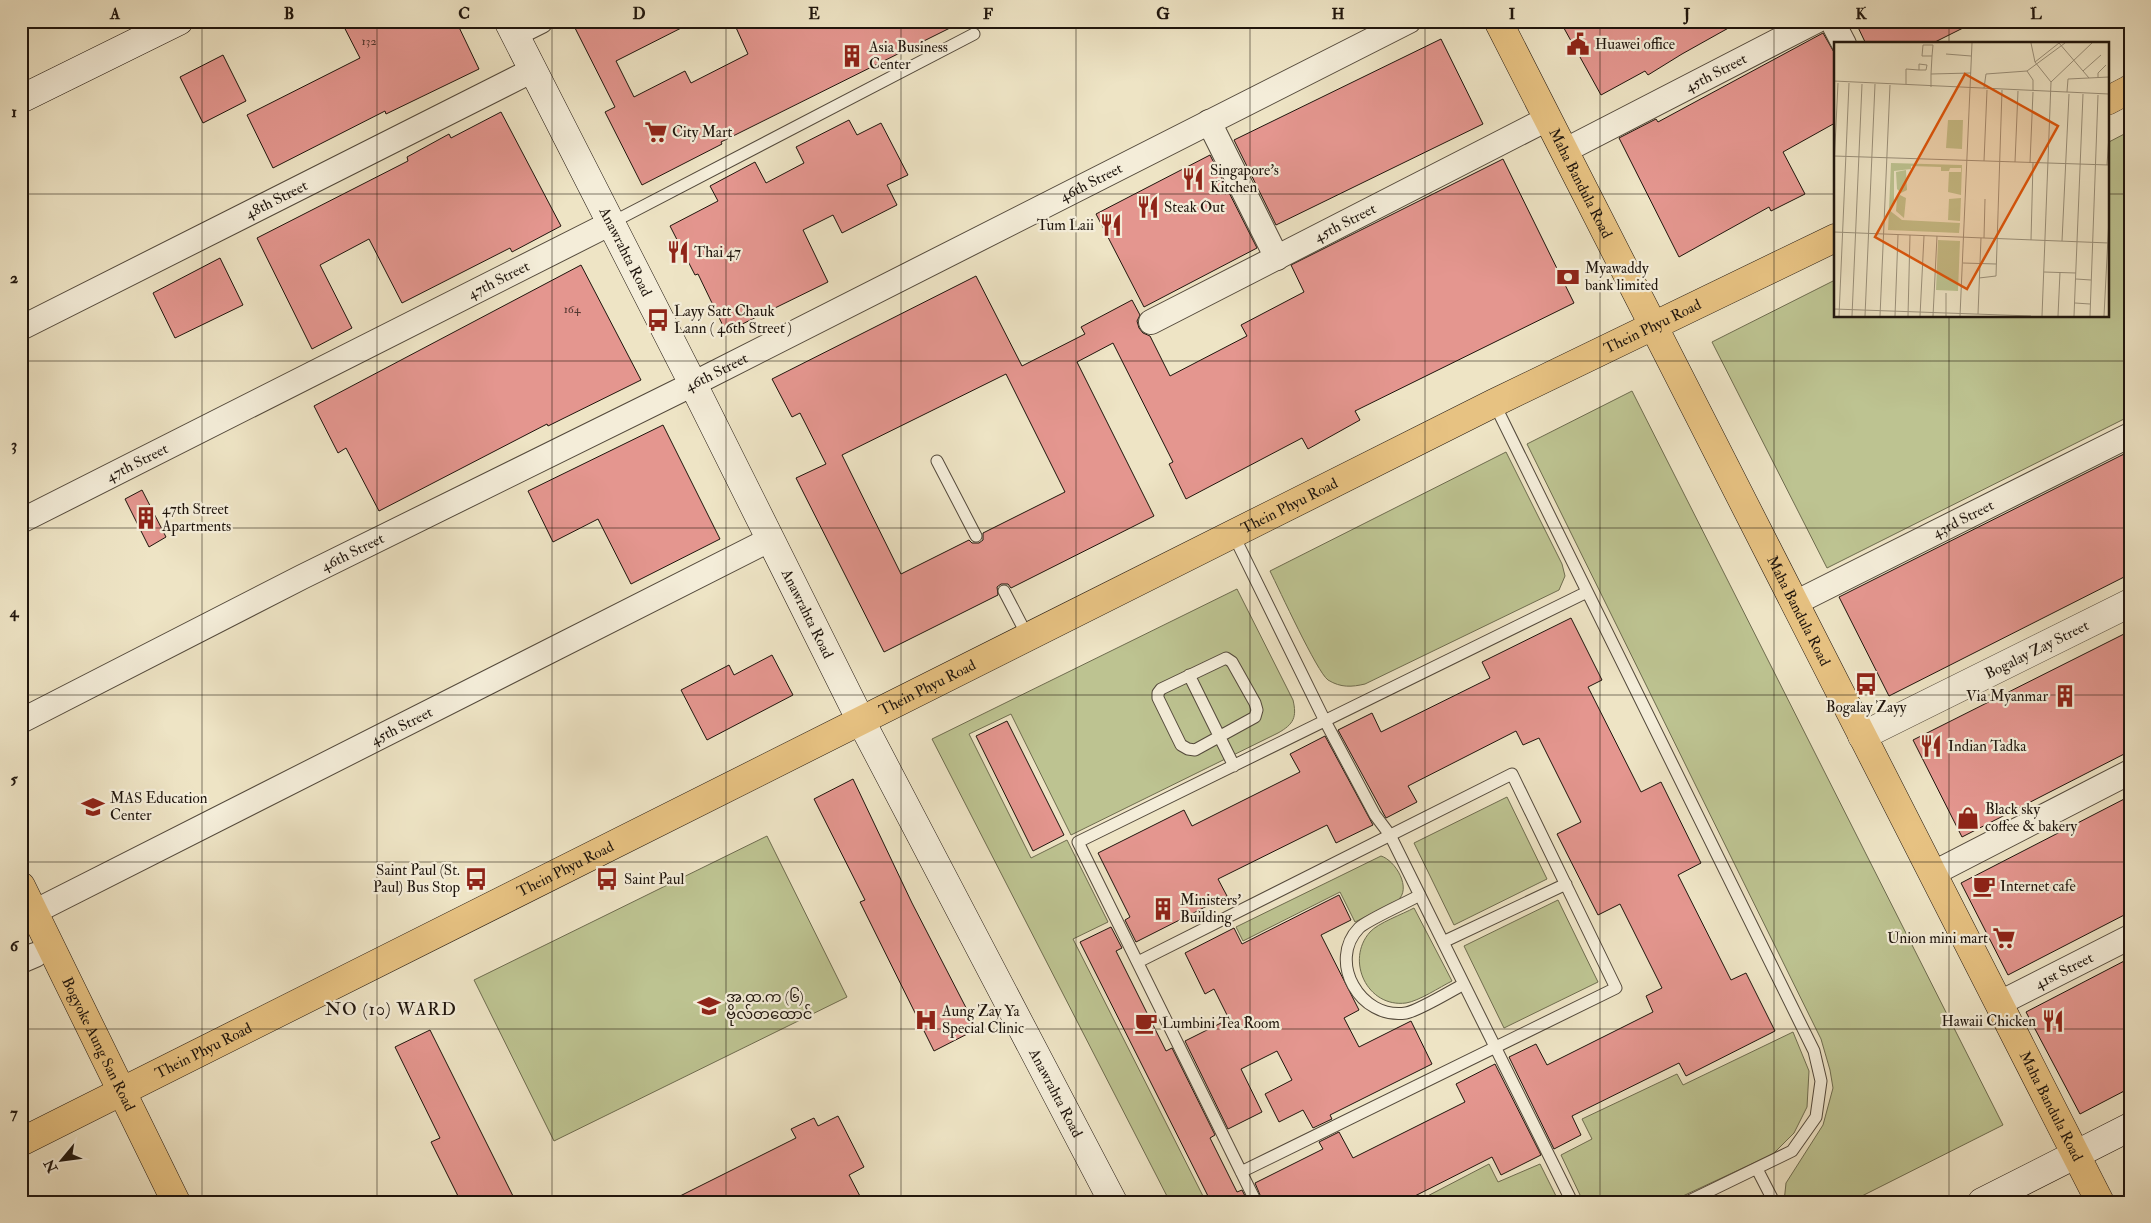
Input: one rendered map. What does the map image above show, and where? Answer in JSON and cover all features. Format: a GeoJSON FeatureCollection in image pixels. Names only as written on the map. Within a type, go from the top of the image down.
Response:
{"type":"FeatureCollection","features":[{"type":"Feature","properties":{"kind":"main road"},"geometry":{"type":"LineString","coordinates":[[21,99],[180,21]]}},
{"type":"Feature","properties":{"kind":"main road","name":"Maha Bandula Road"},"geometry":{"type":"LineString","coordinates":[[1498,21],[1540,123],[1564,151],[2100,1202]]}},
{"type":"Feature","properties":{"kind":"main road","name":"Anawrahta Road"},"geometry":{"type":"LineString","coordinates":[[511,28],[694,384],[861,721],[1113,1202]]}},
{"type":"Feature","properties":{"kind":"main road"},"geometry":{"type":"LineString","coordinates":[[2108,100],[2130,89]]}},
{"type":"Feature","properties":{"kind":"main road","name":"Thein Phyu Road"},"geometry":{"type":"LineString","coordinates":[[21,1142],[1494,403],[1834,238]]}},
{"type":"Feature","properties":{"kind":"main road","name":"Bogalay Zay Street"},"geometry":{"type":"LineString","coordinates":[[1862,736],[2130,603]]}},
{"type":"Feature","properties":{"kind":"main road","name":"Bogyoke Aung San Road"},"geometry":{"type":"LineString","coordinates":[[21,886],[28,920],[28,958],[114,1096],[176,1202]]}},
{"type":"Feature","properties":{"kind":"main road","name":"Bogyoke Aung San Road"},"geometry":{"type":"LineString","coordinates":[[28,920],[114,1096],[156,1202]]}},
{"type":"Feature","properties":{"kind":"main road"},"geometry":{"type":"LineString","coordinates":[[1982,1202],[2130,1127]]}},
{"type":"Feature","properties":{"kind":"street"},"geometry":{"type":"LineString","coordinates":[[511,28],[541,21]]}},
{"type":"Feature","properties":{"kind":"street","name":"46th Street"},"geometry":{"type":"LineString","coordinates":[[21,720],[302,577],[694,384],[1409,21]]}},
{"type":"Feature","properties":{"kind":"street","name":"45th Street"},"geometry":{"type":"LineString","coordinates":[[1564,151],[1816,21]]}},
{"type":"Feature","properties":{"kind":"street"},"geometry":{"type":"LineString","coordinates":[[1832,21],[1843,42]]}},
{"type":"Feature","properties":{"kind":"street","name":"48th Street"},"geometry":{"type":"LineString","coordinates":[[21,328],[533,70]]}},
{"type":"Feature","properties":{"kind":"street"},"geometry":{"type":"LineString","coordinates":[[1209,122],[1276,258]]}},
{"type":"Feature","properties":{"kind":"street","name":"45th Street"},"geometry":{"type":"LineString","coordinates":[[1151,322],[1540,123]]}},
{"type":"Feature","properties":{"kind":"street","name":"47th Street"},"geometry":{"type":"LineString","coordinates":[[21,520],[611,223]]}},
{"type":"Feature","properties":{"kind":"street","name":"43rd Street"},"geometry":{"type":"LineString","coordinates":[[1795,603],[2130,435]]}},
{"type":"Feature","properties":{"kind":"street","name":"45th Street"},"geometry":{"type":"LineString","coordinates":[[28,920],[771,539]]}},
{"type":"Feature","properties":{"kind":"street"},"geometry":{"type":"LineString","coordinates":[[1932,874],[2130,772]]}},
{"type":"Feature","properties":{"kind":"street","name":"41st Street"},"geometry":{"type":"LineString","coordinates":[[1998,1004],[2130,937]]}},
{"type":"Feature","properties":{"kind":"lane","name":"47th Street"},"geometry":{"type":"LineString","coordinates":[[611,223],[974,34]]}},
{"type":"Feature","properties":{"kind":"lane"},"geometry":{"type":"LineString","coordinates":[[1494,403],[1814,1051],[1821,1081],[1816,1117],[1792,1150],[1687,1202]]}},
{"type":"Feature","properties":{"kind":"lane"},"geometry":{"type":"LineString","coordinates":[[937,460],[976,536]]}},
{"type":"Feature","properties":{"kind":"lane"},"geometry":{"type":"LineString","coordinates":[[1232,534],[1325,721],[1375,815],[1390,835],[1572,1202]]}},
{"type":"Feature","properties":{"kind":"lane"},"geometry":{"type":"LineString","coordinates":[[1004,591],[1028,637]]}},
{"type":"Feature","properties":{"kind":"lane"},"geometry":{"type":"LineString","coordinates":[[1256,1202],[1078,842],[1587,592]]}},
{"type":"Feature","properties":{"kind":"lane"},"geometry":{"type":"LineString","coordinates":[[1226,658],[1232,662],[1257,710],[1256,717],[1219,735],[1195,750],[1181,745],[1158,698],[1158,693],[1161,689],[1226,658]]}},
{"type":"Feature","properties":{"kind":"lane"},"geometry":{"type":"LineString","coordinates":[[1189,675],[1234,766]]}},
{"type":"Feature","properties":{"kind":"lane"},"geometry":{"type":"LineString","coordinates":[[1138,962],[1512,774],[1616,988],[1242,1172]]}},
{"type":"Feature","properties":{"kind":"lane"},"geometry":{"type":"LineString","coordinates":[[1443,942],[1566,884]]}},
{"type":"Feature","properties":{"kind":"lane"},"geometry":{"type":"LineString","coordinates":[[1420,896],[1360,927],[1350,942],[1346,960],[1349,976],[1360,997],[1371,1007],[1387,1013],[1407,1013],[1464,984]]}},
{"type":"Feature","properties":{"kind":"lane"},"geometry":{"type":"LineString","coordinates":[[1757,1169],[1774,1202]]}},
{"type":"Feature","properties":{"kind":"green space"},"geometry":{"type":"Polygon","coordinates":[[[2130,131],[2130,416],[1827,568],[1712,342],[1834,281],[1834,318],[2108,318],[2108,142],[2130,131]]]}},
{"type":"Feature","properties":{"kind":"green space"},"geometry":{"type":"Polygon","coordinates":[[[1632,391],[2003,1125],[1850,1202],[1784,1202],[1786,1183],[1823,1125],[1833,1088],[1821,1039],[1527,444],[1632,391]]]}},
{"type":"Feature","properties":{"kind":"green space"},"geometry":{"type":"Polygon","coordinates":[[[1506,452],[1562,564],[1565,576],[1559,590],[1365,684],[1346,686],[1328,680],[1307,647],[1270,571],[1506,452]]]}},
{"type":"Feature","properties":{"kind":"green space"},"geometry":{"type":"Polygon","coordinates":[[[1237,589],[1293,700],[1295,711],[1293,720],[1278,733],[1071,835],[1011,714],[969,734],[1031,858],[1067,840],[1108,922],[1073,939],[1206,1202],[1170,1202],[932,739],[1237,589]]]}},
{"type":"Feature","properties":{"kind":"green space"},"geometry":{"type":"Polygon","coordinates":[[[1507,797],[1547,879],[1454,925],[1414,843],[1507,797]]]}},
{"type":"Feature","properties":{"kind":"green space"},"geometry":{"type":"Polygon","coordinates":[[[767,836],[847,997],[554,1141],[474,980],[767,836]]]}},
{"type":"Feature","properties":{"kind":"green space"},"geometry":{"type":"Polygon","coordinates":[[[1381,856],[1392,863],[1403,883],[1401,896],[1397,901],[1355,922],[1340,892],[1243,941],[1236,927],[1381,856]]]}},
{"type":"Feature","properties":{"kind":"green space"},"geometry":{"type":"Polygon","coordinates":[[[1558,900],[1598,982],[1504,1028],[1464,946],[1558,900]]]}},
{"type":"Feature","properties":{"kind":"green space"},"geometry":{"type":"Polygon","coordinates":[[[1414,908],[1452,981],[1411,1002],[1392,1003],[1380,998],[1364,980],[1360,968],[1363,943],[1374,929],[1414,908]]]}},
{"type":"Feature","properties":{"kind":"green space"},"geometry":{"type":"Polygon","coordinates":[[[1793,1032],[1809,1071],[1807,1107],[1794,1133],[1773,1154],[1670,1202],[1587,1202],[1581,1197],[1561,1155],[1592,1139],[1582,1119],[1677,1074],[1683,1085],[1793,1032]]]}},
{"type":"Feature","properties":{"kind":"green space"},"geometry":{"type":"Polygon","coordinates":[[[1489,1164],[1498,1182],[1540,1164],[1559,1202],[1416,1202],[1489,1164]]]}},
{"type":"Feature","properties":{"kind":"building"},"geometry":{"type":"Polygon","coordinates":[[[341,21],[456,21],[479,69],[386,114],[385,111],[273,168],[247,115],[360,58],[341,21]]]}},
{"type":"Feature","properties":{"kind":"building"},"geometry":{"type":"Polygon","coordinates":[[[588,21],[695,21],[616,61],[634,97],[685,71],[691,83],[748,54],[733,21],[964,21],[721,142],[722,144],[642,185],[605,112],[615,107],[575,28],[588,21]]]}},
{"type":"Feature","properties":{"kind":"building"},"geometry":{"type":"Polygon","coordinates":[[[1560,21],[1741,21],[1648,75],[1645,71],[1601,95],[1560,21]]]}},
{"type":"Feature","properties":{"kind":"building"},"geometry":{"type":"Polygon","coordinates":[[[1855,21],[1977,21],[1935,42],[1865,42],[1855,21]]]}},
{"type":"Feature","properties":{"kind":"building"},"geometry":{"type":"Polygon","coordinates":[[[1823,33],[1834,52],[1834,124],[1783,152],[1805,194],[1771,211],[1769,207],[1679,257],[1619,138],[1656,119],[1658,122],[1823,33]]]}},
{"type":"Feature","properties":{"kind":"building"},"geometry":{"type":"Polygon","coordinates":[[[1441,39],[1483,124],[1276,225],[1234,140],[1441,39]]]}},
{"type":"Feature","properties":{"kind":"building"},"geometry":{"type":"Polygon","coordinates":[[[223,55],[246,101],[203,123],[180,77],[223,55]]]}},
{"type":"Feature","properties":{"kind":"building"},"geometry":{"type":"Polygon","coordinates":[[[501,112],[561,226],[512,252],[510,248],[402,303],[369,239],[320,265],[352,328],[312,349],[257,238],[408,161],[407,157],[449,134],[451,138],[501,112]]]}},
{"type":"Feature","properties":{"kind":"building"},"geometry":{"type":"Polygon","coordinates":[[[849,120],[857,135],[881,123],[908,175],[887,185],[897,205],[842,233],[833,215],[803,230],[828,282],[726,332],[698,274],[695,275],[670,226],[718,201],[710,186],[755,162],[766,183],[804,163],[796,147],[849,120]]]}},
{"type":"Feature","properties":{"kind":"building"},"geometry":{"type":"Polygon","coordinates":[[[1210,155],[1257,248],[1144,307],[1096,214],[1210,155]]]}},
{"type":"Feature","properties":{"kind":"building"},"geometry":{"type":"Polygon","coordinates":[[[1503,159],[1574,303],[1355,411],[1360,420],[1308,449],[1302,438],[1186,499],[1169,464],[1173,462],[1113,343],[1077,362],[1154,516],[1011,588],[1008,584],[1001,584],[997,587],[998,595],[884,652],[796,478],[826,464],[800,413],[792,417],[772,379],[976,276],[1022,366],[1085,334],[1081,327],[1132,300],[1140,315],[1137,321],[1139,328],[1143,333],[1150,336],[1170,376],[1247,336],[1241,325],[1304,292],[1291,265],[1503,159]],[[1006,374],[842,455],[901,574],[969,540],[972,543],[979,543],[983,540],[983,533],[1065,492],[1006,374]]]}},
{"type":"Feature","properties":{"kind":"building"},"geometry":{"type":"Polygon","coordinates":[[[220,258],[243,305],[175,338],[153,293],[220,258]]]}},
{"type":"Feature","properties":{"kind":"building"},"geometry":{"type":"Polygon","coordinates":[[[581,265],[641,380],[548,426],[547,424],[379,511],[346,448],[338,453],[314,406],[581,265]]]}},
{"type":"Feature","properties":{"kind":"building"},"geometry":{"type":"Polygon","coordinates":[[[663,425],[720,539],[631,584],[598,519],[553,542],[528,491],[663,425]]]}},
{"type":"Feature","properties":{"kind":"building"},"geometry":{"type":"Polygon","coordinates":[[[2130,451],[2130,574],[1889,696],[1839,597],[2130,451]]]}},
{"type":"Feature","properties":{"kind":"building","name":"47th Street Apartments"},"geometry":{"type":"Polygon","coordinates":[[[142,490],[166,537],[149,547],[125,499],[142,490]]]}},
{"type":"Feature","properties":{"kind":"building","name":"Ministers' Building"},"geometry":{"type":"Polygon","coordinates":[[[1571,618],[1602,680],[1588,687],[1641,792],[1661,782],[1701,863],[1678,875],[1731,980],[1746,973],[1775,1031],[1686,1076],[1679,1063],[1572,1116],[1581,1135],[1554,1149],[1509,1057],[1536,1044],[1547,1065],[1653,1012],[1646,996],[1662,988],[1620,904],[1598,915],[1557,834],[1581,822],[1539,738],[1523,745],[1516,731],[1408,786],[1417,802],[1386,818],[1338,730],[1372,713],[1381,732],[1490,678],[1482,662],[1571,618]]]}},
{"type":"Feature","properties":{"kind":"building"},"geometry":{"type":"Polygon","coordinates":[[[2130,631],[2130,751],[1962,837],[1913,740],[2130,631]]]}},
{"type":"Feature","properties":{"kind":"building"},"geometry":{"type":"Polygon","coordinates":[[[772,655],[793,695],[707,740],[681,690],[729,665],[734,675],[772,655]]]}},
{"type":"Feature","properties":{"kind":"building"},"geometry":{"type":"Polygon","coordinates":[[[1007,721],[1064,835],[1033,851],[976,736],[1007,721]]]}},
{"type":"Feature","properties":{"kind":"building"},"geometry":{"type":"Polygon","coordinates":[[[1325,736],[1373,825],[1336,843],[1327,825],[1218,879],[1227,896],[1136,942],[1125,920],[1130,917],[1098,853],[1184,810],[1192,826],[1300,772],[1290,754],[1325,736]]]}},
{"type":"Feature","properties":{"kind":"building"},"geometry":{"type":"Polygon","coordinates":[[[853,779],[912,903],[977,1029],[934,1051],[860,902],[865,900],[814,799],[853,779]]]}},
{"type":"Feature","properties":{"kind":"building"},"geometry":{"type":"Polygon","coordinates":[[[2130,796],[2130,912],[2008,975],[1961,883],[2130,796]]]}},
{"type":"Feature","properties":{"kind":"building"},"geometry":{"type":"Polygon","coordinates":[[[1339,895],[1351,920],[1321,935],[1359,1010],[1344,1018],[1359,1047],[1411,1021],[1432,1064],[1330,1115],[1332,1119],[1313,1128],[1303,1110],[1279,1122],[1265,1094],[1292,1080],[1277,1051],[1241,1069],[1262,1112],[1228,1129],[1185,1041],[1229,1019],[1214,989],[1205,994],[1185,953],[1234,928],[1242,944],[1339,895]]]}},
{"type":"Feature","properties":{"kind":"building"},"geometry":{"type":"Polygon","coordinates":[[[1111,927],[1122,948],[1116,951],[1166,1051],[1172,1048],[1215,1135],[1210,1138],[1237,1192],[1242,1190],[1248,1202],[1211,1202],[1080,942],[1111,927]]]}},
{"type":"Feature","properties":{"kind":"building"},"geometry":{"type":"Polygon","coordinates":[[[2130,958],[2130,1088],[2080,1114],[2026,1012],[2130,958]]]}},
{"type":"Feature","properties":{"kind":"building"},"geometry":{"type":"Polygon","coordinates":[[[430,1030],[516,1202],[461,1202],[431,1142],[440,1138],[395,1047],[430,1030]]]}},
{"type":"Feature","properties":{"kind":"building"},"geometry":{"type":"Polygon","coordinates":[[[1495,1064],[1541,1155],[1501,1175],[1492,1157],[1403,1202],[1263,1202],[1255,1183],[1323,1149],[1319,1142],[1339,1132],[1353,1158],[1465,1102],[1456,1084],[1495,1064]]]}},
{"type":"Feature","properties":{"kind":"building"},"geometry":{"type":"Polygon","coordinates":[[[838,1116],[864,1167],[849,1175],[863,1202],[668,1202],[796,1138],[791,1129],[814,1118],[818,1126],[838,1116]]]}},
{"type":"Feature","properties":{"kind":"place","name":"Huawei office"},"geometry":{"type":"Point","coordinates":[1578,44]}},
{"type":"Feature","properties":{"kind":"place","name":"Asia Business Center"},"geometry":{"type":"Point","coordinates":[852,56]}},
{"type":"Feature","properties":{"kind":"place","name":"City Mart"},"geometry":{"type":"Point","coordinates":[656,132]}},
{"type":"Feature","properties":{"kind":"place","name":"Singapore's Kitchen"},"geometry":{"type":"Point","coordinates":[1193,179]}},
{"type":"Feature","properties":{"kind":"place","name":"Steak Out"},"geometry":{"type":"Point","coordinates":[1148,207]}},
{"type":"Feature","properties":{"kind":"place","name":"Tum Laii"},"geometry":{"type":"Point","coordinates":[1111,225]}},
{"type":"Feature","properties":{"kind":"place","name":"Thai 47"},"geometry":{"type":"Point","coordinates":[678,252]}},
{"type":"Feature","properties":{"kind":"place","name":"Myawaddy bank limited"},"geometry":{"type":"Point","coordinates":[1568,277]}},
{"type":"Feature","properties":{"kind":"place","name":"Layy Satt Chauk Lann ( 46th Street )"},"geometry":{"type":"Point","coordinates":[658,320]}},
{"type":"Feature","properties":{"kind":"place","name":"47th Street Apartments"},"geometry":{"type":"Point","coordinates":[146,518]}},
{"type":"Feature","properties":{"kind":"place","name":"Bogalay Zayy"},"geometry":{"type":"Point","coordinates":[1866,684]}},
{"type":"Feature","properties":{"kind":"place","name":"Via Myanmar"},"geometry":{"type":"Point","coordinates":[2065,696]}},
{"type":"Feature","properties":{"kind":"place","name":"Indian Tadka"},"geometry":{"type":"Point","coordinates":[1931,746]}},
{"type":"Feature","properties":{"kind":"place","name":"MAS Education Center"},"geometry":{"type":"Point","coordinates":[93,807]}},
{"type":"Feature","properties":{"kind":"place","name":"Black sky coffee & bakery"},"geometry":{"type":"Point","coordinates":[1968,818]}},
{"type":"Feature","properties":{"kind":"place","name":"Saint Paul (St. Paul) Bus Stop"},"geometry":{"type":"Point","coordinates":[476,879]}},
{"type":"Feature","properties":{"kind":"place","name":"Saint Paul"},"geometry":{"type":"Point","coordinates":[607,879]}},
{"type":"Feature","properties":{"kind":"place","name":"Internet cafe"},"geometry":{"type":"Point","coordinates":[1984,886]}},
{"type":"Feature","properties":{"kind":"place","name":"Ministers' Building"},"geometry":{"type":"Point","coordinates":[1163,909]}},
{"type":"Feature","properties":{"kind":"place","name":"Union mini mart"},"geometry":{"type":"Point","coordinates":[2004,938]}},
{"type":"Feature","properties":{"kind":"place","name":"အ.ထ.က (၆) ဗိုလ်တထောင်"},"geometry":{"type":"Point","coordinates":[709,1006]}},
{"type":"Feature","properties":{"kind":"place","name":"Aung Zay Ya Special Clinic"},"geometry":{"type":"Point","coordinates":[926,1020]}},
{"type":"Feature","properties":{"kind":"place","name":"Hawaii Chicken"},"geometry":{"type":"Point","coordinates":[2053,1021]}},
{"type":"Feature","properties":{"kind":"place","name":"Lumbini Tea Room"},"geometry":{"type":"Point","coordinates":[1146,1023]}},
{"type":"Feature","properties":{"kind":"district","name":"NO (10) WARD"},"geometry":{"type":"Point","coordinates":[391,1009]}}]}
